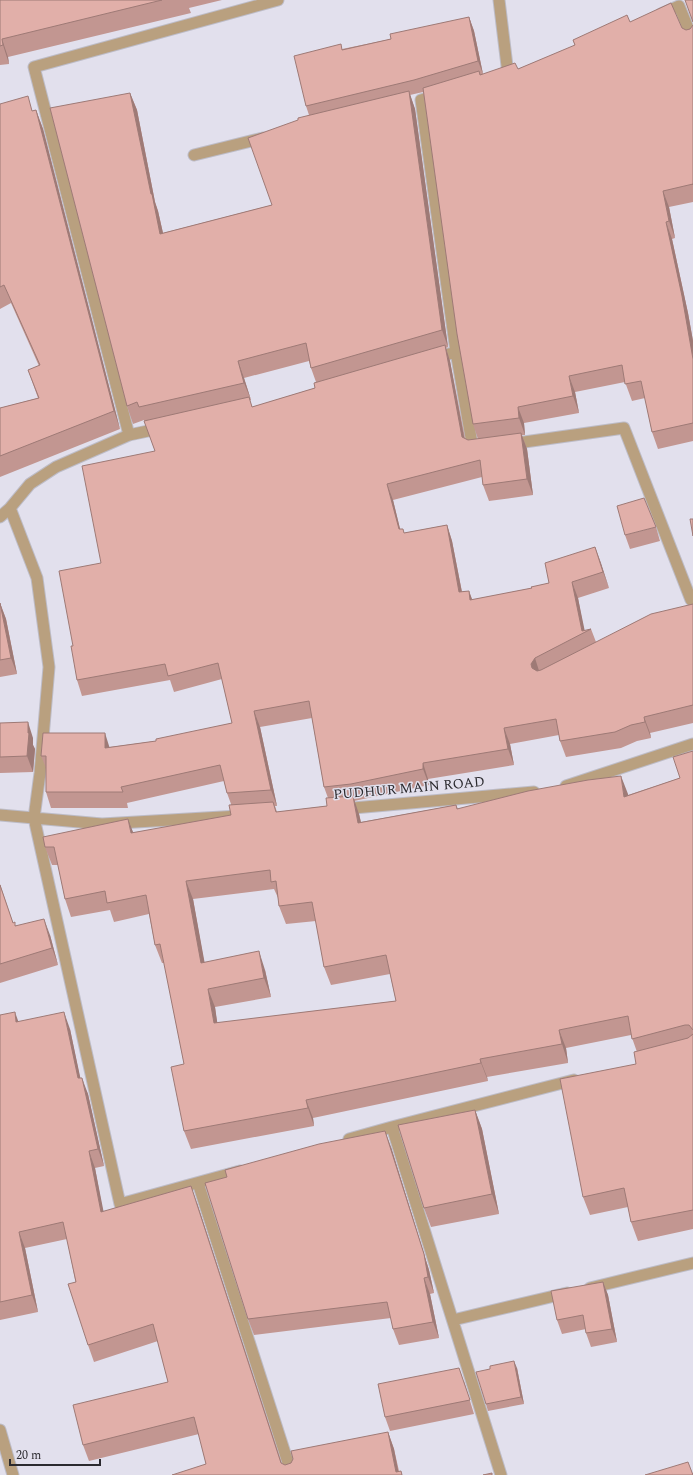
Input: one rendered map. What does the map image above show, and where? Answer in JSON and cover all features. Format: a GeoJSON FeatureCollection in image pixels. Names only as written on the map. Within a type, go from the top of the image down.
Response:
{"type":"FeatureCollection","features":[{"type":"Feature","properties":{"kind":"street"},"geometry":{"type":"LineString","coordinates":[[129,435],[34,67],[278,0]]}},
{"type":"Feature","properties":{"kind":"street"},"geometry":{"type":"LineString","coordinates":[[495,78],[512,72],[499,0]]}},
{"type":"Feature","properties":{"kind":"street"},"geometry":{"type":"LineString","coordinates":[[649,18],[677,3],[693,40]]}},
{"type":"Feature","properties":{"kind":"street"},"geometry":{"type":"LineString","coordinates":[[451,92],[417,101],[456,352],[473,450],[488,447]]}},
{"type":"Feature","properties":{"kind":"street"},"geometry":{"type":"LineString","coordinates":[[194,155],[277,135]]}},
{"type":"Feature","properties":{"kind":"street"},"geometry":{"type":"LineString","coordinates":[[426,360],[456,352]]}},
{"type":"Feature","properties":{"kind":"street"},"geometry":{"type":"LineString","coordinates":[[0,517],[10,508],[30,484],[56,467],[129,435],[176,425]]}},
{"type":"Feature","properties":{"kind":"street"},"geometry":{"type":"LineString","coordinates":[[503,445],[624,428],[692,600],[681,610]]}},
{"type":"Feature","properties":{"kind":"street"},"geometry":{"type":"LineString","coordinates":[[10,508],[37,578],[49,667],[40,773],[34,818],[120,1204],[250,1168]]}},
{"type":"Feature","properties":{"kind":"street","name":"PUDHUR MAIN ROAD"},"geometry":{"type":"LineString","coordinates":[[329,810],[550,791],[693,744]]}},
{"type":"Feature","properties":{"kind":"street"},"geometry":{"type":"LineString","coordinates":[[0,815],[102,824],[250,815]]}},
{"type":"Feature","properties":{"kind":"street"},"geometry":{"type":"LineString","coordinates":[[340,1142],[392,1127],[585,1078]]}},
{"type":"Feature","properties":{"kind":"street"},"geometry":{"type":"LineString","coordinates":[[392,1127],[501,1475]]}},
{"type":"Feature","properties":{"kind":"street"},"geometry":{"type":"LineString","coordinates":[[198,1183],[292,1475]]}},
{"type":"Feature","properties":{"kind":"street"},"geometry":{"type":"LineString","coordinates":[[453,1320],[693,1263]]}},
{"type":"Feature","properties":{"kind":"street"},"geometry":{"type":"LineString","coordinates":[[0,1430],[13,1475]]}},
{"type":"Feature","properties":{"kind":"building"},"geometry":{"type":"Polygon","coordinates":[[[0,0],[162,0],[2,39],[3,45],[0,46],[0,0]]]}},
{"type":"Feature","properties":{"kind":"building"},"geometry":{"type":"Polygon","coordinates":[[[685,0],[693,0],[693,22],[685,0]]]}},
{"type":"Feature","properties":{"kind":"building"},"geometry":{"type":"Polygon","coordinates":[[[671,3],[682,28],[686,30],[690,29],[693,25],[693,184],[663,191],[669,221],[666,222],[682,296],[693,359],[693,423],[652,432],[641,381],[625,384],[622,365],[569,376],[573,396],[518,407],[519,418],[473,424],[457,334],[423,88],[479,71],[480,75],[515,63],[518,69],[575,45],[573,40],[627,15],[630,22],[671,3]]]}},
{"type":"Feature","properties":{"kind":"building"},"geometry":{"type":"Polygon","coordinates":[[[469,17],[478,61],[414,80],[306,106],[294,56],[341,44],[342,50],[391,39],[390,34],[469,17]]]}},
{"type":"Feature","properties":{"kind":"building"},"geometry":{"type":"Polygon","coordinates":[[[409,91],[442,330],[311,368],[306,343],[238,361],[244,383],[139,407],[137,402],[127,406],[50,108],[130,93],[160,234],[272,205],[248,138],[298,120],[298,118],[409,91]]]}},
{"type":"Feature","properties":{"kind":"building"},"geometry":{"type":"Polygon","coordinates":[[[28,96],[32,111],[36,110],[114,411],[0,456],[0,408],[39,398],[28,370],[40,365],[4,285],[0,287],[0,104],[28,96]]]}},
{"type":"Feature","properties":{"kind":"building"},"geometry":{"type":"Polygon","coordinates":[[[445,345],[462,437],[468,440],[521,433],[527,479],[483,485],[480,460],[387,484],[399,529],[403,529],[404,533],[447,525],[459,592],[469,591],[470,600],[532,588],[531,587],[549,583],[545,563],[595,547],[603,572],[572,582],[582,631],[591,629],[535,658],[531,664],[532,668],[537,671],[651,614],[693,604],[693,705],[644,717],[645,722],[631,725],[615,732],[560,741],[556,719],[504,728],[508,749],[423,763],[423,769],[351,784],[324,787],[309,701],[254,711],[271,790],[227,793],[220,765],[121,787],[123,792],[46,792],[46,756],[41,756],[43,733],[105,733],[105,748],[156,741],[156,739],[232,723],[218,663],[168,676],[165,664],[77,680],[71,646],[73,646],[59,571],[101,563],[82,466],[155,451],[144,421],[249,397],[252,407],[315,388],[314,383],[445,345]]]}},
{"type":"Feature","properties":{"kind":"building"},"geometry":{"type":"Polygon","coordinates":[[[644,498],[656,527],[625,535],[617,506],[644,498]]]}},
{"type":"Feature","properties":{"kind":"building"},"geometry":{"type":"Polygon","coordinates":[[[690,519],[693,519],[693,536],[690,519]]]}},
{"type":"Feature","properties":{"kind":"building"},"geometry":{"type":"Polygon","coordinates":[[[0,603],[11,658],[0,660],[0,603]]]}},
{"type":"Feature","properties":{"kind":"building"},"geometry":{"type":"Polygon","coordinates":[[[28,722],[29,733],[27,756],[0,757],[0,723],[28,722]]]}},
{"type":"Feature","properties":{"kind":"building"},"geometry":{"type":"Polygon","coordinates":[[[693,751],[693,1030],[689,1025],[685,1025],[632,1039],[628,1016],[559,1030],[562,1044],[480,1059],[481,1063],[306,1100],[308,1108],[184,1131],[171,1067],[184,1064],[160,944],[155,945],[146,895],[107,903],[105,891],[65,899],[54,847],[45,847],[43,837],[128,819],[131,833],[231,815],[229,805],[273,802],[276,812],[327,806],[326,798],[353,796],[358,823],[456,805],[457,809],[528,791],[588,780],[621,776],[624,797],[680,778],[673,757],[693,751]],[[270,870],[186,881],[201,963],[259,951],[264,978],[208,989],[214,1023],[396,1001],[386,955],[324,967],[312,902],[279,906],[276,881],[271,882],[270,870]]]}},
{"type":"Feature","properties":{"kind":"building"},"geometry":{"type":"Polygon","coordinates":[[[0,885],[13,923],[15,922],[15,926],[44,919],[52,948],[0,964],[0,885]]]}},
{"type":"Feature","properties":{"kind":"building"},"geometry":{"type":"Polygon","coordinates":[[[15,1012],[16,1022],[64,1012],[78,1078],[82,1078],[98,1149],[89,1151],[101,1212],[191,1186],[281,1463],[285,1465],[291,1463],[293,1459],[291,1451],[388,1432],[396,1472],[401,1471],[402,1475],[172,1475],[206,1464],[194,1417],[83,1445],[73,1405],[168,1382],[153,1324],[88,1345],[68,1284],[76,1282],[63,1222],[19,1232],[32,1295],[0,1302],[0,1015],[15,1012]]]}},
{"type":"Feature","properties":{"kind":"building"},"geometry":{"type":"Polygon","coordinates":[[[693,1034],[693,1210],[631,1222],[624,1188],[583,1197],[560,1079],[636,1064],[634,1052],[688,1038],[693,1034]]]}},
{"type":"Feature","properties":{"kind":"building"},"geometry":{"type":"Polygon","coordinates":[[[475,1110],[492,1194],[424,1208],[398,1125],[475,1110]]]}},
{"type":"Feature","properties":{"kind":"building"},"geometry":{"type":"Polygon","coordinates":[[[385,1131],[424,1254],[428,1277],[424,1278],[433,1322],[393,1329],[387,1302],[248,1319],[205,1183],[227,1177],[225,1170],[319,1144],[385,1131]]]}},
{"type":"Feature","properties":{"kind":"building"},"geometry":{"type":"Polygon","coordinates":[[[603,1282],[612,1329],[586,1333],[583,1315],[557,1320],[551,1291],[603,1282]]]}},
{"type":"Feature","properties":{"kind":"building"},"geometry":{"type":"Polygon","coordinates":[[[514,1361],[521,1397],[486,1404],[476,1372],[490,1369],[490,1366],[514,1361]]]}},
{"type":"Feature","properties":{"kind":"building"},"geometry":{"type":"Polygon","coordinates":[[[459,1368],[470,1400],[385,1417],[378,1384],[459,1368]]]}},
{"type":"Feature","properties":{"kind":"building"},"geometry":{"type":"Polygon","coordinates":[[[688,1462],[693,1475],[645,1475],[688,1462]]]}}]}
